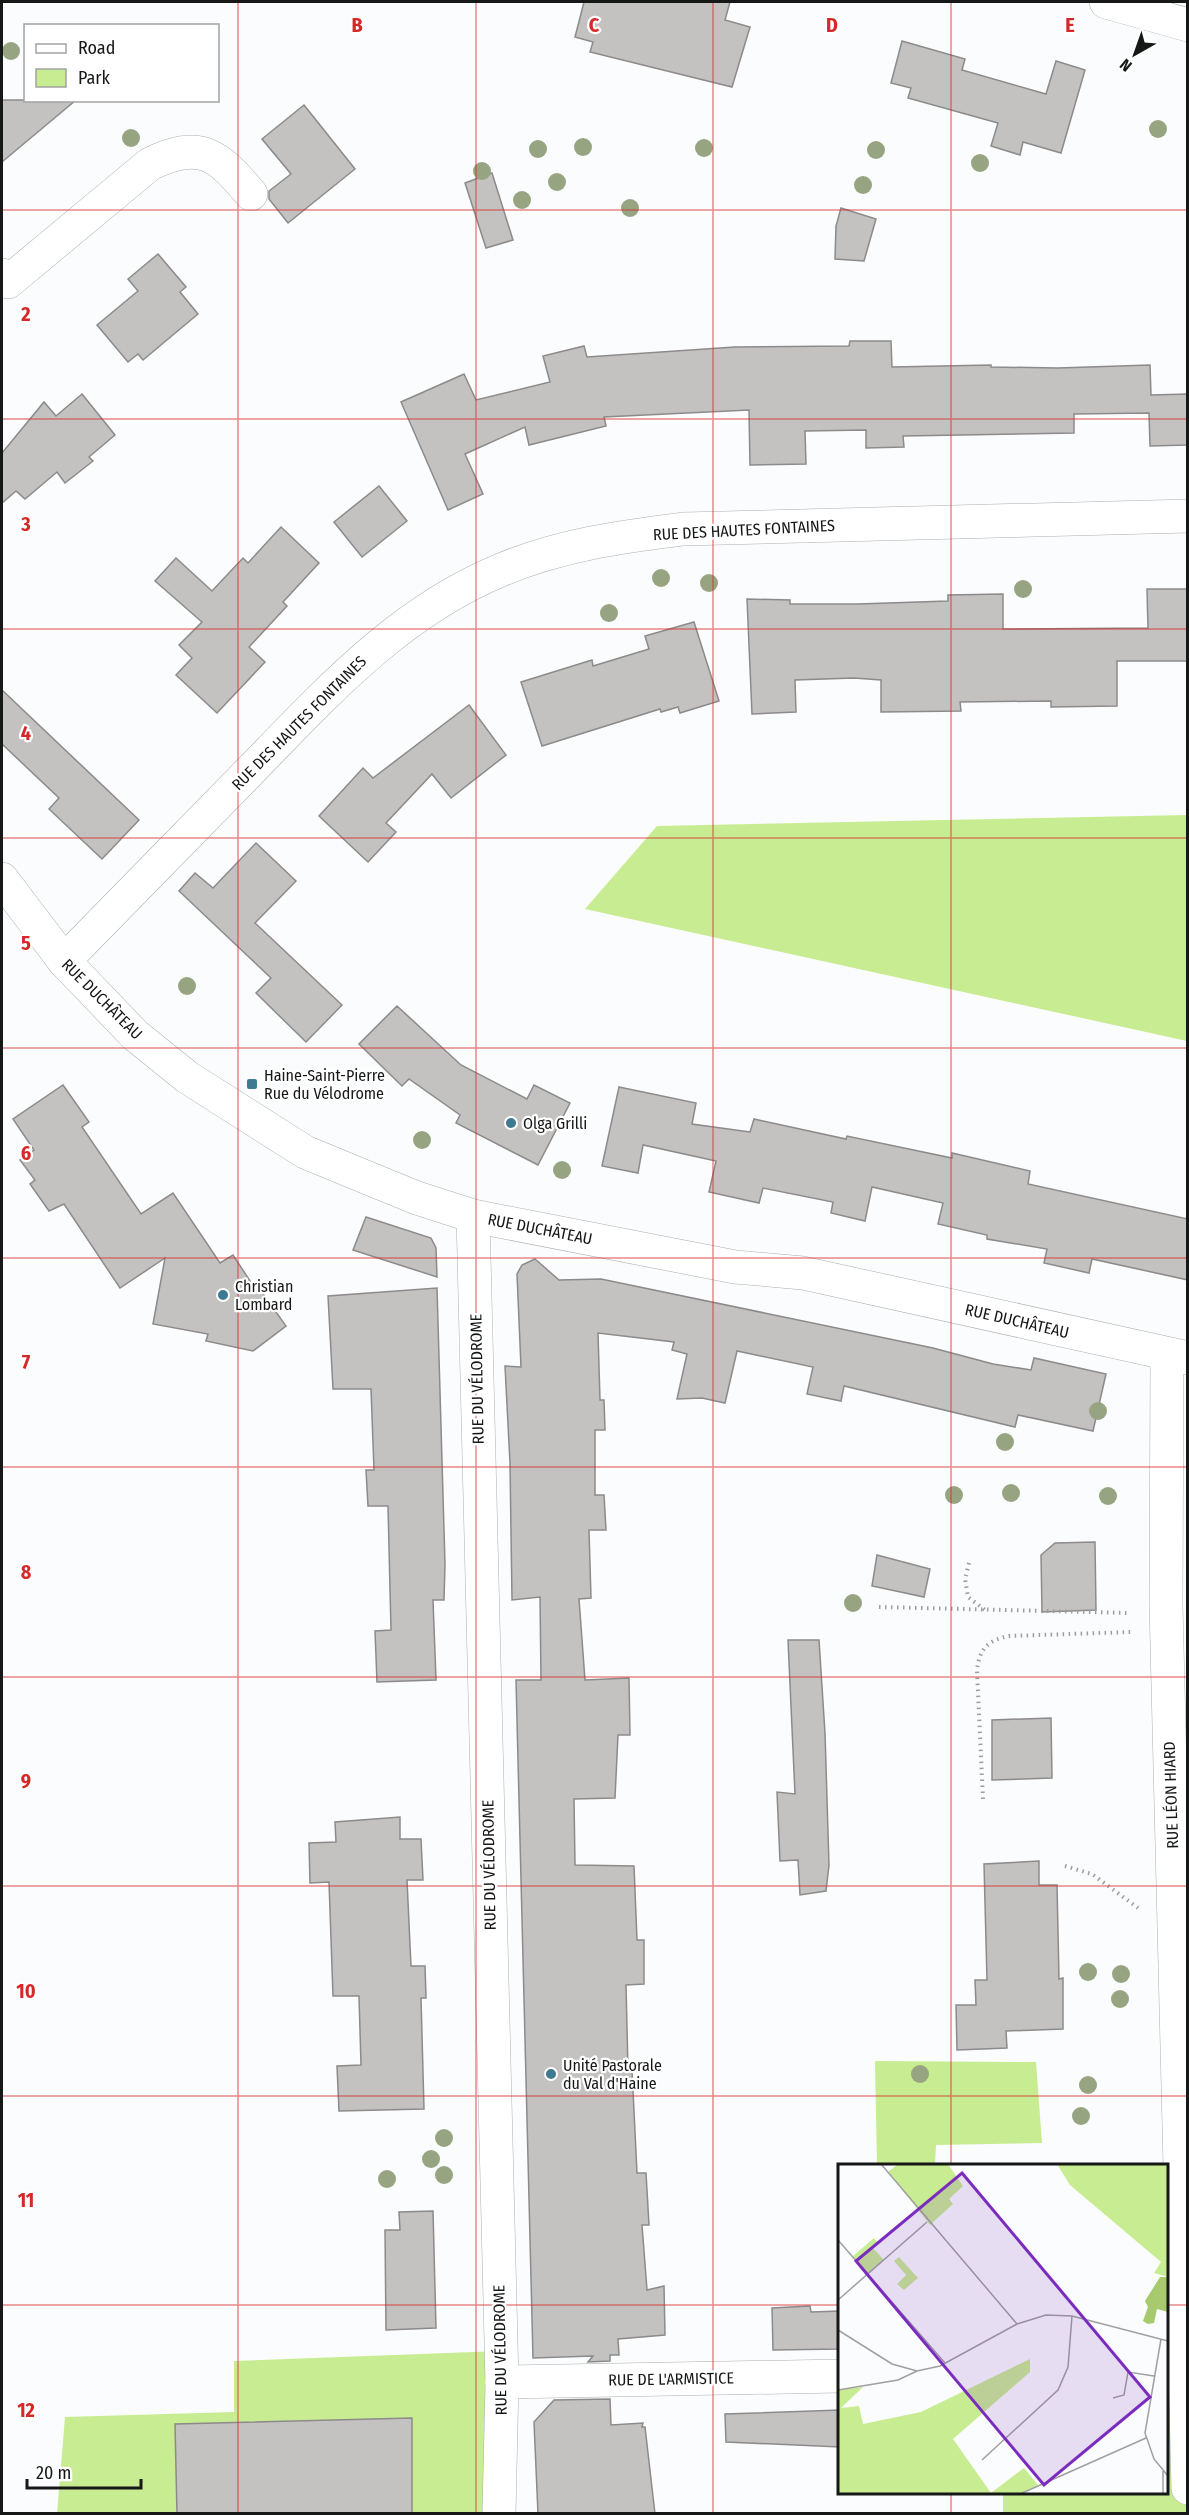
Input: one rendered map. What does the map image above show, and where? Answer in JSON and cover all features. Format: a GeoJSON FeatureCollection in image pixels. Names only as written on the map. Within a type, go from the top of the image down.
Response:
{"type":"FeatureCollection","features":[{"type":"Feature","properties":{"kind":"street"},"geometry":{"type":"LineString","coordinates":[[1106,2],[1188,25]]}},
{"type":"Feature","properties":{"kind":"street"},"geometry":{"type":"LineString","coordinates":[[2,275],[8,282],[150,164],[164,157],[183,152],[205,153],[224,162],[250,194]]}},
{"type":"Feature","properties":{"kind":"street","name":"RUE DES HAUTES FONTAINES"},"geometry":{"type":"LineString","coordinates":[[64,961],[347,672],[410,620],[500,570],[568,546],[683,530],[1188,516]]}},
{"type":"Feature","properties":{"kind":"street","name":"RUE DUCHÂTEAU"},"geometry":{"type":"LineString","coordinates":[[2,879],[64,961],[135,1035],[187,1077],[305,1152],[417,1198],[473,1216],[735,1268],[803,1273],[1177,1356]]}},
{"type":"Feature","properties":{"kind":"street","name":"RUE DU VÉLODROME"},"geometry":{"type":"LineString","coordinates":[[473,1216],[502,2382],[499,2514]]}},
{"type":"Feature","properties":{"kind":"street","name":"RUE LÉON HIARD"},"geometry":{"type":"LineString","coordinates":[[1177,1356],[1166,1618],[1174,1911],[1180,2370],[1188,2488]]}},
{"type":"Feature","properties":{"kind":"street","name":"RUE DE L'ARMISTICE"},"geometry":{"type":"LineString","coordinates":[[502,2382],[838,2376]]}},
{"type":"Feature","properties":{"kind":"path"},"geometry":{"type":"LineString","coordinates":[[969,1563],[965,1579],[968,1597],[986,1610]]}},
{"type":"Feature","properties":{"kind":"path"},"geometry":{"type":"LineString","coordinates":[[879,1607],[1130,1613],[1166,1618]]}},
{"type":"Feature","properties":{"kind":"path"},"geometry":{"type":"LineString","coordinates":[[983,1799],[977,1671],[978,1658],[983,1648],[994,1639],[1009,1636],[1166,1618]]}},
{"type":"Feature","properties":{"kind":"path"},"geometry":{"type":"LineString","coordinates":[[1065,1866],[1092,1874],[1125,1902],[1140,1910],[1174,1911]]}},
{"type":"Feature","properties":{"kind":"green space"},"geometry":{"type":"Polygon","coordinates":[[[1187,815],[1187,1041],[585,909],[657,826],[1187,815]]]}},
{"type":"Feature","properties":{"kind":"green space"},"geometry":{"type":"Polygon","coordinates":[[[875,2061],[1036,2062],[1042,2143],[936,2145],[935,2164],[877,2164],[875,2061]]]}},
{"type":"Feature","properties":{"kind":"green space"},"geometry":{"type":"Polygon","coordinates":[[[501,2351],[499,2513],[57,2514],[65,2417],[234,2412],[234,2361],[501,2351]]]}},
{"type":"Feature","properties":{"kind":"green space"},"geometry":{"type":"Polygon","coordinates":[[[1168,2370],[1186,2370],[1187,2513],[1003,2513],[1003,2494],[1168,2494],[1168,2370]]]}},
{"type":"Feature","properties":{"kind":"building"},"geometry":{"type":"Polygon","coordinates":[[[584,2],[730,2],[725,20],[750,27],[732,87],[590,52],[593,42],[575,37],[584,2]]]}},
{"type":"Feature","properties":{"kind":"building"},"geometry":{"type":"Polygon","coordinates":[[[902,41],[965,59],[962,70],[1046,94],[1056,61],[1085,70],[1061,153],[1023,142],[1020,155],[991,146],[998,123],[908,98],[911,88],[891,83],[902,41]]]}},
{"type":"Feature","properties":{"kind":"building"},"geometry":{"type":"Polygon","coordinates":[[[2,100],[74,102],[2,162],[2,100]]]}},
{"type":"Feature","properties":{"kind":"building"},"geometry":{"type":"Polygon","coordinates":[[[304,105],[355,169],[288,223],[269,199],[269,191],[291,174],[262,139],[304,105]]]}},
{"type":"Feature","properties":{"kind":"building"},"geometry":{"type":"Polygon","coordinates":[[[492,173],[513,240],[486,248],[465,183],[492,173]]]}},
{"type":"Feature","properties":{"kind":"building"},"geometry":{"type":"Polygon","coordinates":[[[841,208],[876,219],[864,261],[835,259],[836,226],[841,208]]]}},
{"type":"Feature","properties":{"kind":"building"},"geometry":{"type":"Polygon","coordinates":[[[158,254],[186,287],[180,292],[198,314],[143,360],[138,354],[128,362],[97,325],[138,291],[128,279],[158,254]]]}},
{"type":"Feature","properties":{"kind":"building"},"geometry":{"type":"Polygon","coordinates":[[[850,341],[891,341],[892,367],[991,365],[991,367],[1058,368],[1150,365],[1151,395],[1188,394],[1188,445],[1150,446],[1149,413],[1074,414],[1074,433],[903,436],[904,447],[866,448],[866,430],[805,431],[806,464],[750,465],[749,410],[604,417],[606,426],[529,445],[525,427],[465,454],[483,494],[448,510],[401,402],[464,374],[476,400],[550,382],[543,356],[584,346],[587,357],[735,347],[849,346],[850,341]]]}},
{"type":"Feature","properties":{"kind":"building"},"geometry":{"type":"Polygon","coordinates":[[[82,394],[115,435],[89,457],[93,461],[65,483],[57,472],[25,499],[16,491],[2,503],[2,453],[44,402],[56,416],[82,394]]]}},
{"type":"Feature","properties":{"kind":"building"},"geometry":{"type":"Polygon","coordinates":[[[379,486],[407,521],[362,557],[334,522],[379,486]]]}},
{"type":"Feature","properties":{"kind":"building"},"geometry":{"type":"Polygon","coordinates":[[[281,527],[319,563],[283,602],[287,606],[249,647],[265,662],[217,713],[176,675],[192,658],[179,645],[202,622],[155,581],[176,558],[212,591],[243,558],[248,563],[281,527]]]}},
{"type":"Feature","properties":{"kind":"building"},"geometry":{"type":"Polygon","coordinates":[[[1147,589],[1188,589],[1188,661],[1117,661],[1117,706],[1051,707],[1051,701],[960,702],[961,711],[881,712],[881,680],[854,678],[795,680],[796,712],[752,714],[747,599],[790,600],[790,604],[858,604],[948,601],[948,595],[1003,594],[1003,629],[1148,628],[1147,589]]]}},
{"type":"Feature","properties":{"kind":"building"},"geometry":{"type":"Polygon","coordinates":[[[694,622],[719,701],[680,713],[678,707],[661,712],[660,709],[542,746],[521,682],[592,660],[593,666],[649,649],[645,636],[694,622]]]}},
{"type":"Feature","properties":{"kind":"building"},"geometry":{"type":"Polygon","coordinates":[[[2,690],[139,820],[102,859],[49,809],[59,798],[2,744],[2,690]]]}},
{"type":"Feature","properties":{"kind":"building"},"geometry":{"type":"Polygon","coordinates":[[[469,705],[506,755],[451,798],[432,774],[386,823],[396,832],[368,862],[319,816],[363,768],[373,778],[469,705]]]}},
{"type":"Feature","properties":{"kind":"building"},"geometry":{"type":"Polygon","coordinates":[[[256,843],[296,881],[255,923],[342,1005],[306,1042],[256,993],[271,978],[179,891],[195,873],[213,888],[256,843]]]}},
{"type":"Feature","properties":{"kind":"building"},"geometry":{"type":"Polygon","coordinates":[[[397,1006],[461,1065],[527,1099],[534,1085],[570,1103],[538,1165],[456,1123],[460,1115],[409,1079],[402,1086],[359,1044],[397,1006]]]}},
{"type":"Feature","properties":{"kind":"building"},"geometry":{"type":"Polygon","coordinates":[[[63,1085],[89,1122],[82,1127],[141,1214],[173,1193],[220,1263],[233,1255],[256,1290],[259,1288],[286,1326],[253,1351],[206,1341],[208,1334],[153,1324],[165,1258],[120,1288],[64,1204],[49,1211],[30,1184],[35,1180],[20,1160],[34,1150],[13,1119],[63,1085]]]}},
{"type":"Feature","properties":{"kind":"building"},"geometry":{"type":"Polygon","coordinates":[[[619,1087],[696,1103],[692,1124],[750,1132],[754,1119],[846,1139],[847,1136],[952,1158],[952,1153],[1030,1171],[1028,1184],[1188,1219],[1188,1280],[1092,1259],[1089,1273],[1044,1263],[1047,1249],[987,1239],[987,1235],[938,1224],[943,1203],[872,1187],[865,1221],[831,1213],[833,1202],[763,1188],[759,1203],[709,1192],[716,1161],[643,1145],[638,1173],[602,1166],[619,1087]]]}},
{"type":"Feature","properties":{"kind":"building"},"geometry":{"type":"Polygon","coordinates":[[[366,1217],[431,1238],[436,1248],[437,1277],[353,1250],[366,1217]]]}},
{"type":"Feature","properties":{"kind":"building"},"geometry":{"type":"Polygon","coordinates":[[[535,1259],[559,1280],[601,1279],[933,1348],[993,1364],[1031,1370],[1034,1358],[1106,1374],[1093,1431],[1018,1415],[1015,1427],[844,1386],[841,1401],[807,1394],[813,1367],[737,1351],[725,1403],[702,1398],[677,1399],[687,1354],[672,1350],[674,1342],[598,1333],[600,1400],[604,1400],[605,1430],[595,1430],[595,1495],[604,1495],[606,1530],[589,1530],[591,1598],[579,1599],[585,1680],[629,1678],[630,1735],[618,1735],[615,1798],[574,1799],[575,1865],[634,1866],[637,1940],[644,1940],[644,1984],[626,1985],[628,2070],[632,2070],[637,2173],[646,2173],[649,2225],[642,2225],[647,2290],[664,2286],[665,2335],[618,2339],[619,2355],[610,2355],[610,2361],[588,2362],[593,2356],[533,2358],[516,1680],[541,1680],[540,1597],[512,1600],[510,1463],[505,1366],[521,1367],[517,1274],[522,1265],[535,1259]]]}},
{"type":"Feature","properties":{"kind":"building"},"geometry":{"type":"Polygon","coordinates":[[[437,1288],[445,1564],[444,1600],[433,1600],[436,1680],[377,1682],[375,1631],[391,1630],[388,1506],[368,1506],[366,1470],[374,1470],[371,1389],[333,1389],[328,1296],[437,1288]]]}},
{"type":"Feature","properties":{"kind":"building"},"geometry":{"type":"Polygon","coordinates":[[[1095,1542],[1096,1610],[1042,1612],[1041,1555],[1055,1543],[1095,1542]]]}},
{"type":"Feature","properties":{"kind":"building"},"geometry":{"type":"Polygon","coordinates":[[[877,1555],[930,1569],[924,1597],[872,1586],[877,1555]]]}},
{"type":"Feature","properties":{"kind":"building"},"geometry":{"type":"Polygon","coordinates":[[[788,1640],[819,1640],[825,1733],[829,1865],[826,1891],[800,1895],[798,1860],[780,1861],[777,1792],[795,1794],[788,1640]]]}},
{"type":"Feature","properties":{"kind":"building"},"geometry":{"type":"Polygon","coordinates":[[[1051,1718],[1052,1778],[992,1780],[992,1720],[1051,1718]]]}},
{"type":"Feature","properties":{"kind":"building"},"geometry":{"type":"Polygon","coordinates":[[[400,1817],[400,1839],[421,1839],[423,1880],[407,1880],[411,1966],[425,1966],[426,1998],[421,1998],[424,2109],[339,2111],[337,2066],[361,2065],[359,1996],[333,1996],[329,1882],[310,1883],[309,1843],[336,1842],[335,1822],[400,1817]]]}},
{"type":"Feature","properties":{"kind":"building"},"geometry":{"type":"Polygon","coordinates":[[[1039,1861],[1039,1885],[1057,1885],[1059,1979],[1063,1978],[1063,2029],[1006,2031],[1007,2048],[957,2050],[956,2005],[976,2005],[975,1980],[987,1980],[984,1864],[1039,1861]]]}},
{"type":"Feature","properties":{"kind":"building"},"geometry":{"type":"Polygon","coordinates":[[[433,2211],[436,2328],[386,2330],[385,2230],[400,2230],[399,2212],[433,2211]]]}},
{"type":"Feature","properties":{"kind":"building"},"geometry":{"type":"Polygon","coordinates":[[[810,2306],[811,2312],[838,2311],[838,2349],[773,2350],[772,2308],[810,2306]]]}},
{"type":"Feature","properties":{"kind":"building"},"geometry":{"type":"Polygon","coordinates":[[[610,2399],[611,2425],[643,2423],[642,2427],[645,2427],[655,2514],[538,2514],[534,2422],[554,2400],[610,2399]]]}},
{"type":"Feature","properties":{"kind":"building"},"geometry":{"type":"Polygon","coordinates":[[[838,2410],[838,2447],[726,2442],[725,2414],[838,2410]]]}},
{"type":"Feature","properties":{"kind":"building"},"geometry":{"type":"Polygon","coordinates":[[[412,2418],[412,2514],[177,2514],[175,2424],[412,2418]]]}},
{"type":"Feature","properties":{"kind":"place","name":"Haine-Saint-Pierre Rue du Vélodrome"},"geometry":{"type":"Point","coordinates":[252,1084]}},
{"type":"Feature","properties":{"kind":"place","name":"Olga Grilli"},"geometry":{"type":"Point","coordinates":[511,1123]}},
{"type":"Feature","properties":{"kind":"place","name":"Christian Lombard"},"geometry":{"type":"Point","coordinates":[223,1295]}},
{"type":"Feature","properties":{"kind":"place","name":"Unité Pastorale du Val d'Haine"},"geometry":{"type":"Point","coordinates":[551,2074]}}]}
